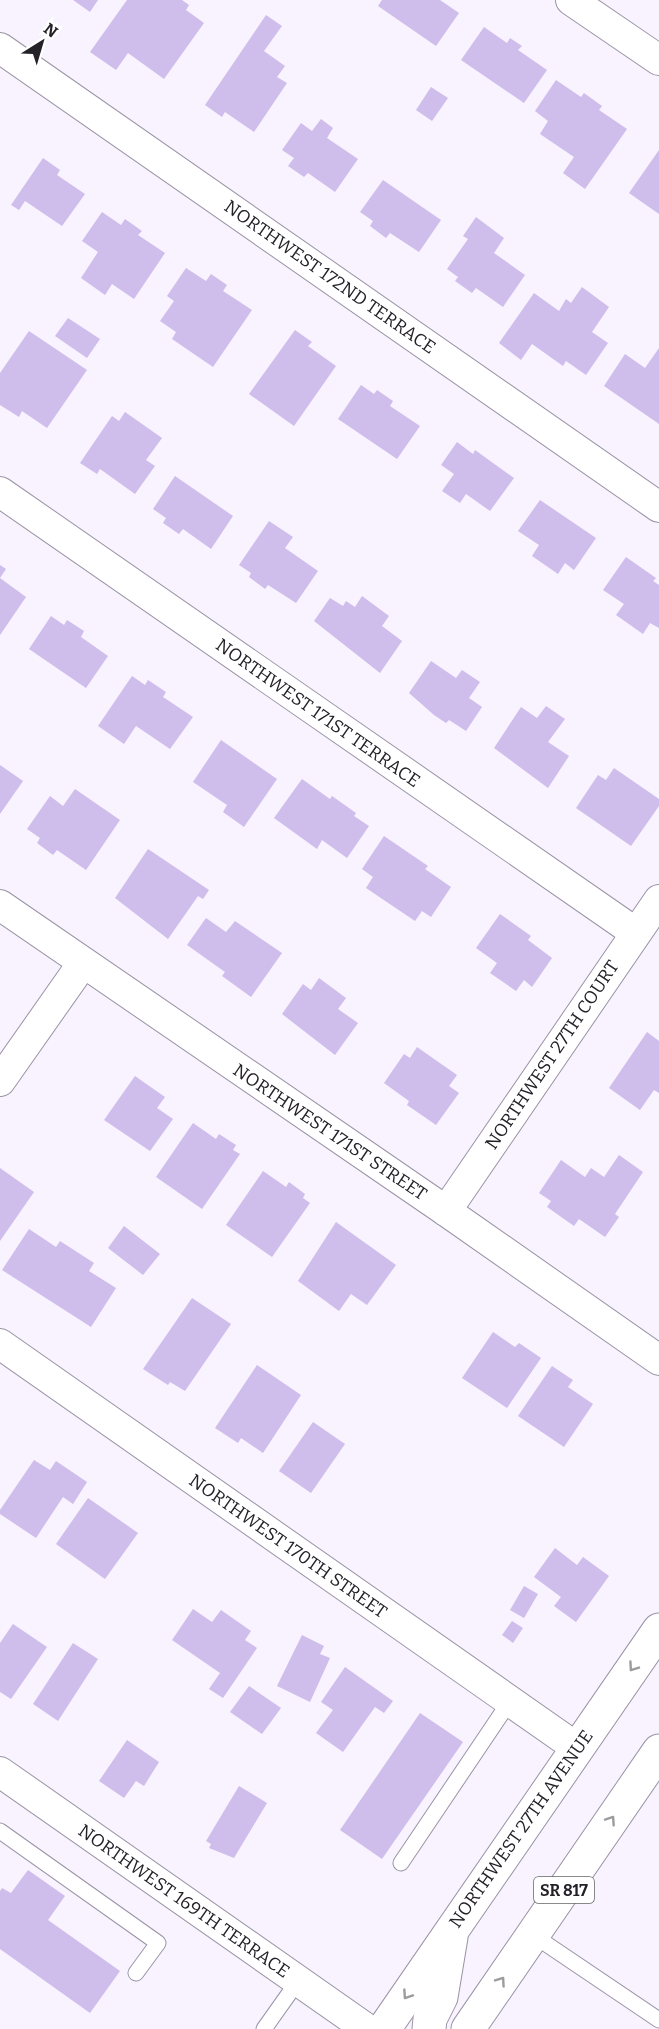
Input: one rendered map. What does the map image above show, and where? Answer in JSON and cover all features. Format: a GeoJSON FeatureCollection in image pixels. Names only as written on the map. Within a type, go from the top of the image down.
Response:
{"type":"FeatureCollection","features":[{"type":"Feature","properties":{"kind":"main road","name":"NORTHWEST 27TH AVENUE"},"geometry":{"type":"LineString","coordinates":[[384,2029],[659,1630]]}},
{"type":"Feature","properties":{"kind":"main road","name":"SR 817"},"geometry":{"type":"LineString","coordinates":[[468,2029],[659,1751]]}},
{"type":"Feature","properties":{"kind":"main road"},"geometry":{"type":"LineString","coordinates":[[429,2029],[430,2019],[441,1997],[452,1930]]}},
{"type":"Feature","properties":{"kind":"street"},"geometry":{"type":"LineString","coordinates":[[571,0],[659,60]]}},
{"type":"Feature","properties":{"kind":"street","name":"NORTHWEST 172ND TERRACE"},"geometry":{"type":"LineString","coordinates":[[0,48],[659,507]]}},
{"type":"Feature","properties":{"kind":"street","name":"NORTHWEST 171ST TERRACE"},"geometry":{"type":"LineString","coordinates":[[0,492],[636,933]]}},
{"type":"Feature","properties":{"kind":"street","name":"NORTHWEST 27TH COURT"},"geometry":{"type":"LineString","coordinates":[[446,1211],[659,900]]}},
{"type":"Feature","properties":{"kind":"street","name":"NORTHWEST 171ST STREET"},"geometry":{"type":"LineString","coordinates":[[0,905],[659,1360]]}},
{"type":"Feature","properties":{"kind":"street"},"geometry":{"type":"LineString","coordinates":[[0,1081],[83,963]]}},
{"type":"Feature","properties":{"kind":"street","name":"NORTHWEST 170TH STREET"},"geometry":{"type":"LineString","coordinates":[[0,1344],[577,1748]]}},
{"type":"Feature","properties":{"kind":"street","name":"NORTHWEST 169TH TERRACE"},"geometry":{"type":"LineString","coordinates":[[0,1773],[367,2029]]}},
{"type":"Feature","properties":{"kind":"lane"},"geometry":{"type":"LineString","coordinates":[[401,1863],[510,1701]]}},
{"type":"Feature","properties":{"kind":"lane"},"geometry":{"type":"LineString","coordinates":[[0,1831],[158,1943],[136,1973]]}},
{"type":"Feature","properties":{"kind":"lane"},"geometry":{"type":"LineString","coordinates":[[532,1935],[659,2020]]}},
{"type":"Feature","properties":{"kind":"lane"},"geometry":{"type":"LineString","coordinates":[[264,2029],[298,1981]]}},
{"type":"Feature","properties":{"kind":"building"},"geometry":{"type":"Polygon","coordinates":[[[73,0],[98,0],[90,12],[73,0]]]}},
{"type":"Feature","properties":{"kind":"building"},"geometry":{"type":"Polygon","coordinates":[[[127,0],[182,0],[189,5],[186,10],[204,23],[164,79],[128,53],[116,70],[90,52],[127,0]]]}},
{"type":"Feature","properties":{"kind":"building"},"geometry":{"type":"Polygon","coordinates":[[[382,0],[440,0],[459,13],[436,46],[378,6],[382,0]]]}},
{"type":"Feature","properties":{"kind":"building"},"geometry":{"type":"Polygon","coordinates":[[[266,15],[282,26],[264,51],[285,66],[277,77],[287,83],[254,132],[225,112],[222,117],[205,105],[266,15]]]}},
{"type":"Feature","properties":{"kind":"building"},"geometry":{"type":"Polygon","coordinates":[[[484,27],[507,43],[510,38],[522,46],[518,50],[547,70],[524,103],[461,60],[484,27]]]}},
{"type":"Feature","properties":{"kind":"building"},"geometry":{"type":"Polygon","coordinates":[[[556,80],[581,97],[584,93],[602,106],[599,110],[627,129],[585,189],[563,173],[574,157],[540,134],[548,121],[535,111],[556,80]]]}},
{"type":"Feature","properties":{"kind":"building"},"geometry":{"type":"Polygon","coordinates":[[[431,87],[448,98],[432,121],[416,110],[431,87]]]}},
{"type":"Feature","properties":{"kind":"building"},"geometry":{"type":"Polygon","coordinates":[[[321,119],[333,128],[327,138],[358,159],[335,192],[308,173],[304,177],[288,166],[294,158],[282,150],[301,123],[312,131],[321,119]]]}},
{"type":"Feature","properties":{"kind":"building"},"geometry":{"type":"Polygon","coordinates":[[[659,150],[659,214],[629,193],[659,150]]]}},
{"type":"Feature","properties":{"kind":"building"},"geometry":{"type":"Polygon","coordinates":[[[43,158],[60,170],[57,175],[85,194],[62,226],[25,201],[19,210],[11,205],[43,158]]]}},
{"type":"Feature","properties":{"kind":"building"},"geometry":{"type":"Polygon","coordinates":[[[383,180],[441,220],[419,252],[390,233],[386,238],[370,226],[373,221],[360,212],[383,180]]]}},
{"type":"Feature","properties":{"kind":"building"},"geometry":{"type":"Polygon","coordinates":[[[102,212],[121,225],[125,219],[142,231],[138,235],[165,253],[134,299],[112,284],[105,295],[81,278],[98,252],[82,241],[102,212]]]}},
{"type":"Feature","properties":{"kind":"building"},"geometry":{"type":"Polygon","coordinates":[[[476,217],[504,238],[494,253],[525,275],[503,307],[476,288],[472,293],[455,281],[458,277],[447,269],[468,239],[463,236],[476,217]]]}},
{"type":"Feature","properties":{"kind":"building"},"geometry":{"type":"Polygon","coordinates":[[[186,268],[206,281],[211,274],[227,285],[223,291],[252,310],[213,367],[172,339],[176,332],[160,321],[174,301],[167,296],[186,268]]]}},
{"type":"Feature","properties":{"kind":"building"},"geometry":{"type":"Polygon","coordinates":[[[582,287],[609,307],[592,332],[608,343],[586,375],[566,361],[563,366],[532,344],[521,360],[499,343],[534,293],[559,311],[566,299],[571,303],[582,287]]]}},
{"type":"Feature","properties":{"kind":"building"},"geometry":{"type":"Polygon","coordinates":[[[68,318],[100,339],[87,358],[55,336],[68,318]]]}},
{"type":"Feature","properties":{"kind":"building"},"geometry":{"type":"Polygon","coordinates":[[[295,330],[312,342],[308,346],[336,366],[294,426],[249,394],[295,330]]]}},
{"type":"Feature","properties":{"kind":"building"},"geometry":{"type":"Polygon","coordinates":[[[29,331],[87,370],[47,428],[22,411],[19,417],[0,405],[0,373],[29,331]]]}},
{"type":"Feature","properties":{"kind":"building"},"geometry":{"type":"Polygon","coordinates":[[[659,348],[659,424],[604,386],[625,354],[645,368],[659,348]]]}},
{"type":"Feature","properties":{"kind":"building"},"geometry":{"type":"Polygon","coordinates":[[[361,385],[374,394],[377,390],[393,401],[390,406],[420,426],[397,459],[338,419],[361,385]]]}},
{"type":"Feature","properties":{"kind":"building"},"geometry":{"type":"Polygon","coordinates":[[[125,412],[162,438],[146,460],[155,466],[135,494],[100,469],[97,474],[80,463],[112,416],[119,421],[125,412]]]}},
{"type":"Feature","properties":{"kind":"building"},"geometry":{"type":"Polygon","coordinates":[[[457,442],[473,454],[475,450],[514,478],[490,511],[466,494],[460,503],[442,491],[454,474],[441,465],[457,442]]]}},
{"type":"Feature","properties":{"kind":"building"},"geometry":{"type":"Polygon","coordinates":[[[175,476],[233,516],[211,549],[183,529],[179,534],[163,523],[166,518],[153,509],[175,476]]]}},
{"type":"Feature","properties":{"kind":"building"},"geometry":{"type":"Polygon","coordinates":[[[540,500],[596,538],[574,570],[565,563],[558,574],[532,556],[539,545],[518,531],[540,500]]]}},
{"type":"Feature","properties":{"kind":"building"},"geometry":{"type":"Polygon","coordinates":[[[269,521],[293,537],[285,548],[318,571],[296,603],[268,585],[265,589],[249,577],[251,573],[239,565],[269,521]]]}},
{"type":"Feature","properties":{"kind":"building"},"geometry":{"type":"Polygon","coordinates":[[[626,557],[656,578],[653,581],[659,585],[659,628],[650,623],[643,634],[616,615],[624,604],[603,590],[626,557]]]}},
{"type":"Feature","properties":{"kind":"building"},"geometry":{"type":"Polygon","coordinates":[[[0,565],[6,569],[0,578],[0,565]]]}},
{"type":"Feature","properties":{"kind":"building"},"geometry":{"type":"Polygon","coordinates":[[[0,578],[26,597],[0,635],[0,578]]]}},
{"type":"Feature","properties":{"kind":"building"},"geometry":{"type":"Polygon","coordinates":[[[362,596],[389,616],[382,626],[402,641],[380,673],[314,621],[330,598],[343,606],[346,601],[355,607],[362,596]]]}},
{"type":"Feature","properties":{"kind":"building"},"geometry":{"type":"Polygon","coordinates":[[[51,616],[64,625],[67,620],[84,631],[81,637],[108,656],[86,688],[29,649],[51,616]]]}},
{"type":"Feature","properties":{"kind":"building"},"geometry":{"type":"Polygon","coordinates":[[[431,661],[456,678],[462,670],[480,682],[469,698],[482,707],[466,731],[449,720],[446,723],[434,715],[409,693],[431,661]]]}},
{"type":"Feature","properties":{"kind":"building"},"geometry":{"type":"Polygon","coordinates":[[[132,676],[145,685],[148,680],[166,692],[163,697],[193,717],[170,749],[136,726],[124,744],[98,726],[132,676]]]}},
{"type":"Feature","properties":{"kind":"building"},"geometry":{"type":"Polygon","coordinates":[[[546,706],[565,719],[548,742],[569,756],[548,788],[494,748],[521,707],[537,718],[546,706]]]}},
{"type":"Feature","properties":{"kind":"building"},"geometry":{"type":"Polygon","coordinates":[[[221,740],[277,779],[244,827],[223,812],[227,805],[193,782],[221,740]]]}},
{"type":"Feature","properties":{"kind":"building"},"geometry":{"type":"Polygon","coordinates":[[[0,765],[23,781],[0,814],[0,765]]]}},
{"type":"Feature","properties":{"kind":"building"},"geometry":{"type":"Polygon","coordinates":[[[614,768],[659,799],[659,806],[631,846],[576,808],[598,775],[606,780],[614,768]]]}},
{"type":"Feature","properties":{"kind":"building"},"geometry":{"type":"Polygon","coordinates":[[[302,779],[330,799],[332,796],[356,813],[354,816],[369,826],[347,858],[322,840],[317,849],[274,818],[302,779]]]}},
{"type":"Feature","properties":{"kind":"building"},"geometry":{"type":"Polygon","coordinates":[[[75,789],[120,820],[86,870],[57,850],[53,855],[37,843],[40,838],[27,829],[50,796],[63,806],[75,789]]]}},
{"type":"Feature","properties":{"kind":"building"},"geometry":{"type":"Polygon","coordinates":[[[384,836],[428,866],[425,869],[451,887],[431,917],[422,911],[415,921],[366,888],[373,877],[362,869],[384,836]]]}},
{"type":"Feature","properties":{"kind":"building"},"geometry":{"type":"Polygon","coordinates":[[[148,849],[209,890],[203,899],[198,896],[168,939],[115,898],[148,849]]]}},
{"type":"Feature","properties":{"kind":"building"},"geometry":{"type":"Polygon","coordinates":[[[500,914],[531,936],[528,940],[552,958],[532,987],[524,980],[516,991],[490,973],[497,963],[476,948],[500,914]]]}},
{"type":"Feature","properties":{"kind":"building"},"geometry":{"type":"Polygon","coordinates":[[[206,918],[226,932],[235,921],[282,953],[251,997],[222,976],[225,972],[187,945],[206,918]]]}},
{"type":"Feature","properties":{"kind":"building"},"geometry":{"type":"Polygon","coordinates":[[[319,978],[346,998],[338,1009],[358,1023],[335,1055],[282,1014],[303,984],[311,990],[319,978]]]}},
{"type":"Feature","properties":{"kind":"building"},"geometry":{"type":"Polygon","coordinates":[[[647,1032],[659,1041],[659,1093],[654,1090],[640,1110],[609,1088],[647,1032]]]}},
{"type":"Feature","properties":{"kind":"building"},"geometry":{"type":"Polygon","coordinates":[[[417,1047],[457,1075],[449,1086],[459,1093],[436,1125],[407,1105],[409,1101],[384,1083],[404,1054],[410,1058],[417,1047]]]}},
{"type":"Feature","properties":{"kind":"building"},"geometry":{"type":"Polygon","coordinates":[[[135,1076],[165,1097],[157,1108],[173,1119],[150,1151],[104,1120],[135,1076]]]}},
{"type":"Feature","properties":{"kind":"building"},"geometry":{"type":"Polygon","coordinates":[[[193,1123],[216,1139],[219,1134],[236,1145],[233,1150],[240,1154],[202,1209],[156,1177],[193,1123]]]}},
{"type":"Feature","properties":{"kind":"building"},"geometry":{"type":"Polygon","coordinates":[[[619,1155],[643,1172],[615,1214],[619,1217],[605,1237],[579,1219],[574,1226],[547,1207],[551,1201],[539,1193],[561,1160],[585,1177],[591,1168],[604,1177],[619,1155]]]}},
{"type":"Feature","properties":{"kind":"building"},"geometry":{"type":"Polygon","coordinates":[[[0,1168],[34,1192],[0,1241],[0,1168]]]}},
{"type":"Feature","properties":{"kind":"building"},"geometry":{"type":"Polygon","coordinates":[[[263,1171],[286,1187],[289,1182],[305,1194],[303,1198],[310,1203],[272,1257],[226,1225],[263,1171]]]}},
{"type":"Feature","properties":{"kind":"building"},"geometry":{"type":"Polygon","coordinates":[[[336,1222],[396,1265],[367,1305],[351,1294],[339,1311],[298,1281],[336,1222]]]}},
{"type":"Feature","properties":{"kind":"building"},"geometry":{"type":"Polygon","coordinates":[[[124,1226],[160,1254],[143,1275],[108,1248],[124,1226]]]}},
{"type":"Feature","properties":{"kind":"building"},"geometry":{"type":"Polygon","coordinates":[[[29,1229],[56,1247],[60,1241],[94,1263],[89,1271],[116,1288],[91,1327],[2,1270],[29,1229]]]}},
{"type":"Feature","properties":{"kind":"building"},"geometry":{"type":"Polygon","coordinates":[[[192,1298],[231,1324],[185,1391],[170,1382],[168,1385],[143,1369],[192,1298]]]}},
{"type":"Feature","properties":{"kind":"building"},"geometry":{"type":"Polygon","coordinates":[[[493,1332],[515,1347],[519,1343],[541,1358],[507,1408],[462,1378],[493,1332]]]}},
{"type":"Feature","properties":{"kind":"building"},"geometry":{"type":"Polygon","coordinates":[[[257,1365],[301,1395],[263,1453],[241,1438],[238,1443],[215,1428],[257,1365]]]}},
{"type":"Feature","properties":{"kind":"building"},"geometry":{"type":"Polygon","coordinates":[[[552,1366],[573,1380],[568,1387],[593,1404],[564,1447],[518,1416],[552,1366]]]}},
{"type":"Feature","properties":{"kind":"building"},"geometry":{"type":"Polygon","coordinates":[[[313,1422],[345,1444],[311,1493],[279,1471],[313,1422]]]}},
{"type":"Feature","properties":{"kind":"building"},"geometry":{"type":"Polygon","coordinates":[[[34,1460],[50,1470],[56,1461],[87,1482],[73,1504],[63,1497],[36,1538],[0,1514],[0,1510],[34,1460]]]}},
{"type":"Feature","properties":{"kind":"building"},"geometry":{"type":"Polygon","coordinates":[[[88,1498],[138,1533],[105,1579],[56,1544],[88,1498]]]}},
{"type":"Feature","properties":{"kind":"building"},"geometry":{"type":"Polygon","coordinates":[[[555,1548],[577,1565],[583,1557],[609,1576],[576,1622],[554,1606],[561,1597],[534,1577],[555,1548]]]}},
{"type":"Feature","properties":{"kind":"building"},"geometry":{"type":"Polygon","coordinates":[[[524,1586],[538,1594],[524,1618],[510,1610],[524,1586]]]}},
{"type":"Feature","properties":{"kind":"building"},"geometry":{"type":"Polygon","coordinates":[[[193,1609],[212,1622],[221,1610],[251,1631],[245,1640],[257,1648],[223,1698],[209,1689],[220,1673],[172,1640],[193,1609]]]}},
{"type":"Feature","properties":{"kind":"building"},"geometry":{"type":"Polygon","coordinates":[[[512,1621],[523,1628],[513,1643],[502,1635],[512,1621]]]}},
{"type":"Feature","properties":{"kind":"building"},"geometry":{"type":"Polygon","coordinates":[[[13,1624],[47,1647],[11,1699],[0,1692],[0,1643],[13,1624]]]}},
{"type":"Feature","properties":{"kind":"building"},"geometry":{"type":"Polygon","coordinates":[[[302,1635],[324,1646],[320,1654],[330,1658],[310,1702],[277,1686],[302,1635]]]}},
{"type":"Feature","properties":{"kind":"building"},"geometry":{"type":"Polygon","coordinates":[[[73,1643],[98,1659],[58,1721],[33,1704],[73,1643]]]}},
{"type":"Feature","properties":{"kind":"building"},"geometry":{"type":"Polygon","coordinates":[[[345,1667],[393,1701],[384,1713],[375,1707],[343,1752],[316,1733],[333,1710],[321,1702],[345,1667]]]}},
{"type":"Feature","properties":{"kind":"building"},"geometry":{"type":"Polygon","coordinates":[[[249,1686],[281,1708],[262,1734],[230,1712],[249,1686]]]}},
{"type":"Feature","properties":{"kind":"building"},"geometry":{"type":"Polygon","coordinates":[[[420,1713],[463,1742],[382,1859],[340,1830],[420,1713]]]}},
{"type":"Feature","properties":{"kind":"building"},"geometry":{"type":"Polygon","coordinates":[[[127,1740],[159,1762],[144,1786],[136,1781],[124,1798],[99,1781],[127,1740]]]}},
{"type":"Feature","properties":{"kind":"building"},"geometry":{"type":"Polygon","coordinates":[[[239,1786],[267,1803],[234,1858],[209,1848],[211,1844],[206,1841],[239,1786]]]}},
{"type":"Feature","properties":{"kind":"building"},"geometry":{"type":"Polygon","coordinates":[[[28,1870],[65,1896],[48,1920],[120,1971],[90,2013],[0,1949],[0,1891],[2,1888],[11,1893],[28,1870]]]}}]}
